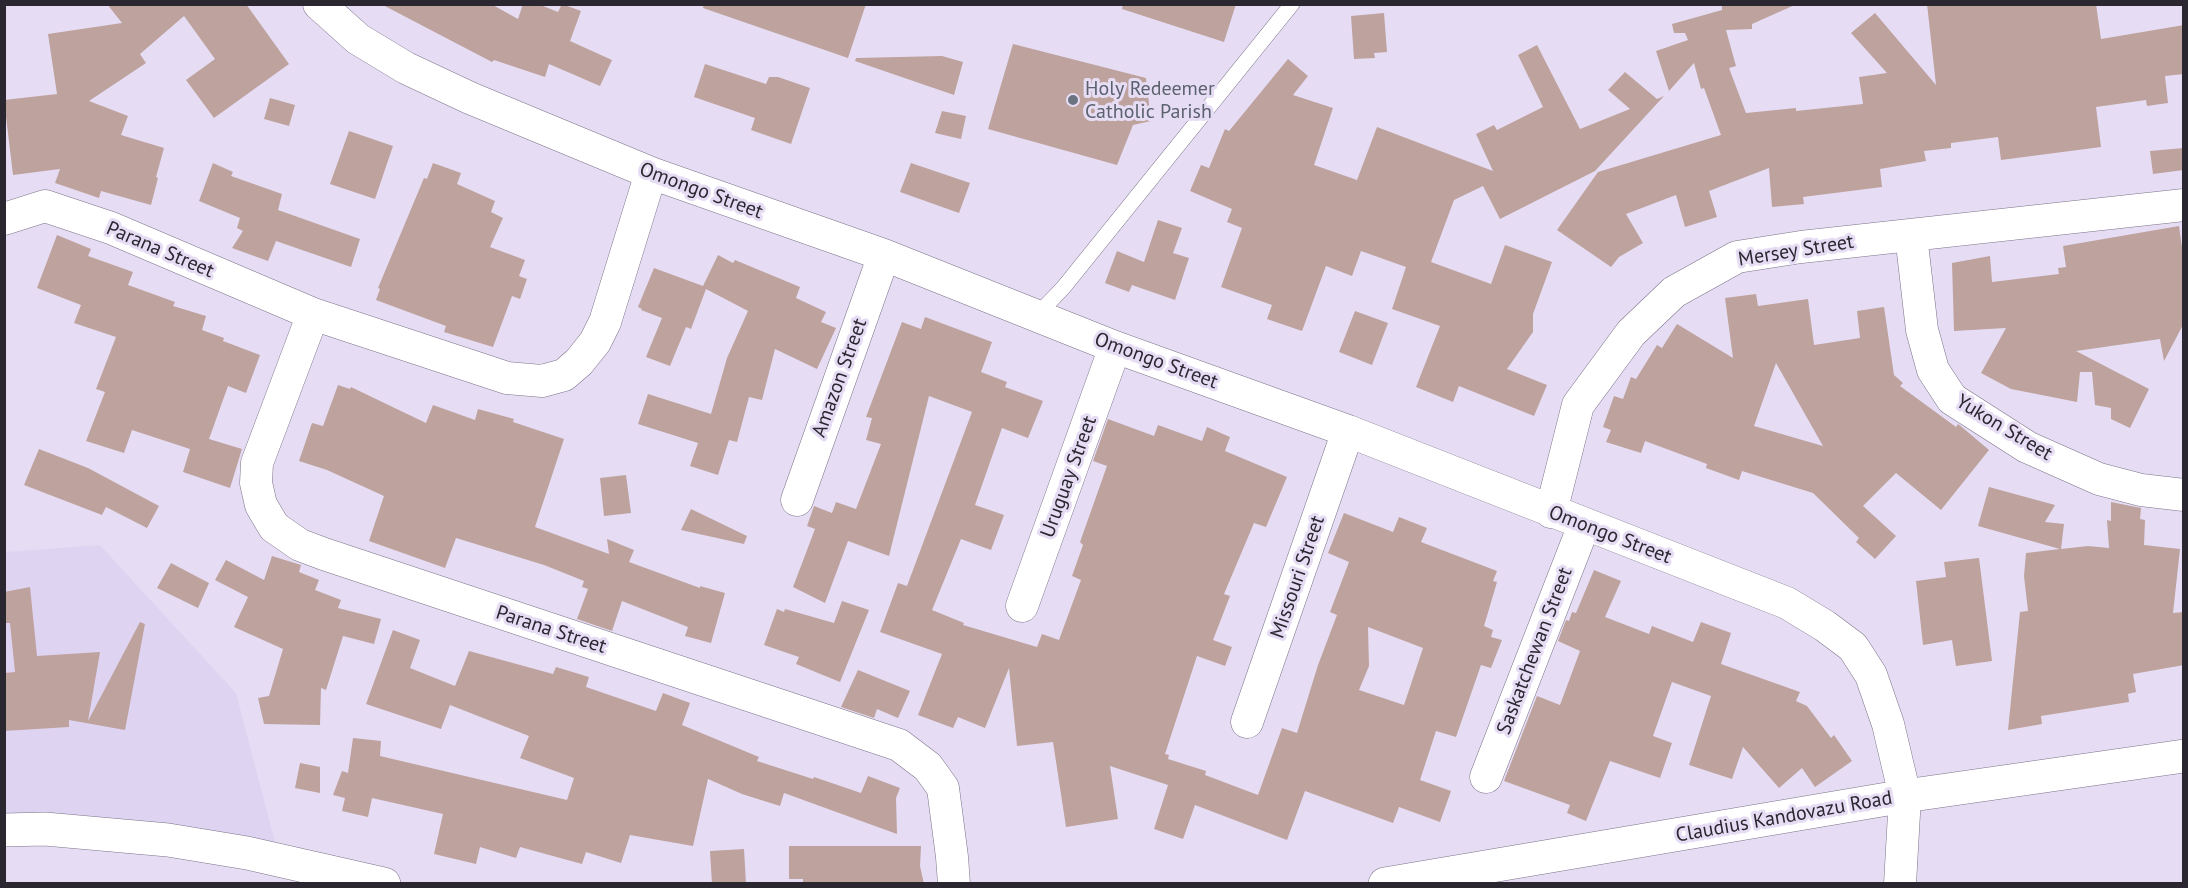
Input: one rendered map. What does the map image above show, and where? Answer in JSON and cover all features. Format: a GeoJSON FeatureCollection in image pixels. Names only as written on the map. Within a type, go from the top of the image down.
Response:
{"type":"FeatureCollection","features":[{"type":"Feature","properties":{"kind":"street","name":"Omongo Street"},"geometry":{"type":"LineString","coordinates":[[319,4],[358,39],[406,68],[470,98],[651,174],[884,255],[1115,347],[1348,431],[1551,513],[1787,603],[1825,626],[1853,647],[1871,675],[1888,724],[1905,796],[1900,884]]}},
{"type":"Feature","properties":{"kind":"street","name":"Parana Street"},"geometry":{"type":"LineString","coordinates":[[4,219],[45,206],[111,228],[313,314],[507,378],[542,381],[564,375],[579,362],[595,342],[605,322],[651,174]]}},
{"type":"Feature","properties":{"kind":"street","name":"Mersey Street"},"geometry":{"type":"LineString","coordinates":[[1551,513],[1578,405],[1631,333],[1674,292],[1737,257],[1801,247],[2184,205]]}},
{"type":"Feature","properties":{"kind":"street","name":"Yukon Street"},"geometry":{"type":"LineString","coordinates":[[1911,235],[1922,330],[1933,370],[1952,399],[2027,447],[2099,479],[2141,490],[2184,495]]}},
{"type":"Feature","properties":{"kind":"street","name":"Amazon Street"},"geometry":{"type":"LineString","coordinates":[[796,500],[884,255]]}},
{"type":"Feature","properties":{"kind":"street","name":"Parana Street"},"geometry":{"type":"LineString","coordinates":[[313,314],[256,463],[256,483],[261,505],[274,527],[300,545],[324,554],[899,745],[928,767],[943,788],[954,884]]}},
{"type":"Feature","properties":{"kind":"street","name":"Uruguay Street"},"geometry":{"type":"LineString","coordinates":[[1023,606],[1115,347]]}},
{"type":"Feature","properties":{"kind":"street","name":"Missouri Street"},"geometry":{"type":"LineString","coordinates":[[1247,722],[1348,431]]}},
{"type":"Feature","properties":{"kind":"street","name":"Saskatchewan Street"},"geometry":{"type":"LineString","coordinates":[[1486,777],[1584,525]]}},
{"type":"Feature","properties":{"kind":"street","name":"Claudius Kandovazu Road"},"geometry":{"type":"LineString","coordinates":[[1385,884],[1442,879],[1905,796],[2184,756]]}},
{"type":"Feature","properties":{"kind":"street"},"geometry":{"type":"LineString","coordinates":[[4,830],[45,829],[168,840],[247,853],[384,884]]}},
{"type":"Feature","properties":{"kind":"lane"},"geometry":{"type":"LineString","coordinates":[[1037,315],[1063,288],[1292,4]]}},
{"type":"Feature","properties":{"kind":"shaded area"},"geometry":{"type":"Polygon","coordinates":[[[100,545],[236,693],[280,861],[5,833],[5,552],[100,545]]]}},
{"type":"Feature","properties":{"kind":"building"},"geometry":{"type":"Polygon","coordinates":[[[107,4],[246,4],[289,64],[214,118],[186,80],[215,59],[184,16],[140,54],[146,63],[89,101],[128,116],[121,135],[164,148],[151,205],[101,191],[99,198],[55,183],[60,169],[13,175],[4,100],[57,94],[48,34],[122,23],[107,4]]]}},
{"type":"Feature","properties":{"kind":"building"},"geometry":{"type":"Polygon","coordinates":[[[381,4],[491,4],[518,19],[523,4],[538,4],[558,12],[562,4],[581,11],[570,41],[612,60],[600,86],[549,64],[545,77],[494,60],[492,62],[381,4]]]}},
{"type":"Feature","properties":{"kind":"building"},"geometry":{"type":"Polygon","coordinates":[[[704,4],[866,4],[848,58],[703,8],[704,4]]]}},
{"type":"Feature","properties":{"kind":"building"},"geometry":{"type":"Polygon","coordinates":[[[1123,4],[1236,4],[1224,42],[1122,9],[1123,4]]]}},
{"type":"Feature","properties":{"kind":"building"},"geometry":{"type":"Polygon","coordinates":[[[1722,4],[1797,4],[1752,24],[1752,29],[1726,30],[1736,66],[1729,68],[1746,113],[1796,108],[1796,111],[1863,104],[1859,77],[1887,73],[1851,33],[1875,13],[1936,85],[1927,4],[2096,4],[2101,39],[2184,25],[2184,74],[2165,76],[2168,103],[2147,106],[2146,100],[2096,107],[2101,147],[2001,160],[1998,137],[1951,143],[1951,148],[1924,151],[1926,161],[1880,169],[1882,187],[1803,197],[1804,204],[1772,207],[1769,168],[1709,191],[1717,217],[1685,227],[1676,195],[1626,214],[1643,243],[1619,257],[1611,267],[1557,230],[1598,172],[1721,135],[1704,88],[1701,89],[1694,63],[1669,91],[1656,51],[1688,40],[1685,33],[1674,33],[1672,24],[1722,10],[1722,4]]]}},
{"type":"Feature","properties":{"kind":"building"},"geometry":{"type":"Polygon","coordinates":[[[1384,13],[1387,52],[1374,53],[1375,58],[1354,59],[1351,16],[1384,13]]]}},
{"type":"Feature","properties":{"kind":"building","name":"Holy Redeemer Catholic Parish"},"geometry":{"type":"Polygon","coordinates":[[[1013,44],[1146,78],[1151,121],[1133,125],[1117,165],[988,129],[1013,44]]]}},
{"type":"Feature","properties":{"kind":"building"},"geometry":{"type":"Polygon","coordinates":[[[1537,45],[1580,129],[1630,109],[1608,90],[1625,72],[1657,99],[1664,96],[1595,171],[1500,219],[1483,186],[1454,200],[1431,262],[1491,284],[1505,245],[1552,262],[1533,314],[1533,332],[1507,369],[1547,385],[1534,416],[1459,386],[1453,402],[1416,387],[1440,326],[1392,309],[1406,267],[1361,251],[1352,276],[1326,266],[1302,331],[1267,319],[1272,305],[1221,287],[1242,228],[1227,222],[1232,209],[1190,191],[1201,165],[1209,168],[1225,129],[1229,131],[1288,59],[1308,76],[1293,95],[1333,108],[1314,165],[1357,180],[1377,127],[1493,171],[1476,134],[1494,125],[1497,130],[1543,107],[1518,55],[1537,45]]]}},
{"type":"Feature","properties":{"kind":"building"},"geometry":{"type":"Polygon","coordinates":[[[942,56],[963,62],[954,95],[855,61],[856,58],[942,56]]]}},
{"type":"Feature","properties":{"kind":"building"},"geometry":{"type":"Polygon","coordinates":[[[705,64],[766,84],[769,77],[778,77],[810,88],[791,144],[751,130],[755,118],[694,97],[705,64]]]}},
{"type":"Feature","properties":{"kind":"building"},"geometry":{"type":"Polygon","coordinates":[[[270,98],[295,105],[289,126],[264,119],[270,98]]]}},
{"type":"Feature","properties":{"kind":"building"},"geometry":{"type":"Polygon","coordinates":[[[942,111],[966,116],[961,139],[935,133],[942,111]]]}},
{"type":"Feature","properties":{"kind":"building"},"geometry":{"type":"Polygon","coordinates":[[[349,131],[393,146],[375,199],[330,184],[349,131]]]}},
{"type":"Feature","properties":{"kind":"building"},"geometry":{"type":"Polygon","coordinates":[[[2184,148],[2184,170],[2153,174],[2150,151],[2184,148]]]}},
{"type":"Feature","properties":{"kind":"building"},"geometry":{"type":"Polygon","coordinates":[[[213,163],[233,172],[231,176],[282,194],[278,210],[360,239],[351,267],[276,241],[268,261],[232,248],[243,231],[237,228],[240,218],[199,201],[213,163]]]}},
{"type":"Feature","properties":{"kind":"building"},"geometry":{"type":"Polygon","coordinates":[[[433,163],[461,173],[457,184],[495,201],[491,212],[503,218],[490,247],[525,260],[519,276],[527,279],[520,299],[512,296],[493,347],[444,332],[446,326],[376,300],[380,289],[378,288],[424,178],[427,179],[433,163]]]}},
{"type":"Feature","properties":{"kind":"building"},"geometry":{"type":"Polygon","coordinates":[[[911,163],[970,183],[959,213],[900,192],[911,163]]]}},
{"type":"Feature","properties":{"kind":"building"},"geometry":{"type":"Polygon","coordinates":[[[1158,220],[1182,228],[1173,253],[1189,258],[1175,300],[1132,285],[1129,292],[1105,283],[1117,251],[1144,262],[1158,220]]]}},
{"type":"Feature","properties":{"kind":"building"},"geometry":{"type":"Polygon","coordinates":[[[2179,226],[2184,262],[2184,323],[2164,361],[2160,339],[2076,351],[2149,389],[2130,428],[2111,419],[2111,408],[2095,405],[2092,372],[2080,372],[2077,402],[2011,389],[1981,373],[2006,328],[1954,331],[1952,263],[1990,256],[1992,282],[2059,274],[2058,268],[2066,267],[2063,246],[2179,226]]]}},
{"type":"Feature","properties":{"kind":"building"},"geometry":{"type":"Polygon","coordinates":[[[57,235],[91,249],[88,256],[133,272],[128,285],[175,302],[173,306],[206,316],[202,330],[260,355],[246,393],[228,386],[209,439],[242,449],[230,488],[183,472],[190,449],[132,430],[124,453],[86,441],[105,392],[96,389],[116,337],[74,323],[81,305],[37,288],[57,235]]]}},
{"type":"Feature","properties":{"kind":"building"},"geometry":{"type":"Polygon","coordinates":[[[718,255],[733,263],[735,260],[800,287],[796,298],[826,312],[821,322],[836,328],[817,369],[775,349],[762,400],[749,397],[737,442],[729,440],[718,475],[690,466],[698,443],[638,424],[648,394],[711,414],[727,358],[748,311],[706,289],[691,329],[686,327],[670,366],[646,357],[662,318],[638,307],[654,268],[703,286],[718,255]]]}},
{"type":"Feature","properties":{"kind":"building"},"geometry":{"type":"Polygon","coordinates":[[[1756,294],[1758,306],[1808,299],[1814,345],[1860,338],[1857,311],[1884,307],[1894,375],[1903,383],[1900,386],[1956,427],[1958,424],[1989,450],[1941,510],[1896,473],[1863,506],[1896,536],[1875,559],[1856,542],[1859,538],[1813,493],[1742,471],[1739,480],[1706,468],[1707,464],[1645,441],[1641,453],[1606,442],[1611,430],[1603,427],[1614,396],[1623,399],[1631,377],[1636,379],[1657,345],[1662,348],[1677,324],[1733,358],[1725,298],[1756,294]],[[1776,363],[1754,426],[1823,446],[1776,363]]]}},
{"type":"Feature","properties":{"kind":"building"},"geometry":{"type":"Polygon","coordinates":[[[1355,311],[1388,323],[1372,365],[1339,352],[1355,311]]]}},
{"type":"Feature","properties":{"kind":"building"},"geometry":{"type":"Polygon","coordinates":[[[925,317],[992,342],[981,372],[1007,382],[1005,387],[1043,401],[1028,438],[1002,428],[975,505],[1004,515],[991,550],[961,539],[932,610],[964,623],[963,625],[1037,647],[1042,634],[1059,640],[1081,580],[1072,576],[1083,545],[1080,542],[1107,466],[1093,461],[1108,419],[1154,436],[1158,425],[1202,441],[1207,427],[1230,437],[1225,451],[1287,477],[1266,527],[1254,523],[1224,594],[1230,596],[1213,640],[1232,647],[1225,666],[1197,656],[1165,754],[1169,755],[1168,759],[1206,771],[1205,775],[1258,795],[1282,728],[1297,733],[1318,665],[1337,615],[1330,612],[1349,562],[1328,553],[1344,513],[1393,532],[1399,517],[1427,528],[1421,542],[1497,571],[1493,581],[1497,582],[1484,626],[1493,630],[1491,637],[1502,640],[1491,668],[1481,665],[1456,737],[1436,731],[1420,780],[1451,791],[1440,822],[1399,807],[1393,823],[1305,791],[1287,840],[1195,805],[1183,839],[1154,829],[1168,785],[1110,766],[1118,819],[1066,827],[1053,742],[1017,746],[1009,668],[985,728],[958,717],[953,728],[918,715],[942,654],[880,632],[898,583],[907,586],[972,412],[929,396],[889,556],[848,541],[825,603],[793,587],[815,529],[807,526],[814,506],[832,513],[836,502],[856,509],[881,444],[866,440],[872,418],[866,417],[902,322],[921,329],[925,317]],[[1368,627],[1369,666],[1359,690],[1404,705],[1423,648],[1368,627]]]}},
{"type":"Feature","properties":{"kind":"building"},"geometry":{"type":"Polygon","coordinates":[[[338,385],[350,389],[351,387],[426,423],[433,405],[475,420],[478,409],[514,419],[513,422],[564,439],[535,527],[609,554],[607,539],[634,550],[629,562],[700,588],[700,586],[725,593],[711,643],[685,636],[688,627],[622,601],[612,631],[577,619],[588,589],[582,587],[584,581],[544,565],[456,538],[445,568],[369,541],[384,496],[327,470],[299,461],[312,423],[323,426],[338,385]]]}},
{"type":"Feature","properties":{"kind":"building"},"geometry":{"type":"Polygon","coordinates":[[[39,449],[88,468],[159,506],[147,528],[106,507],[102,515],[24,485],[39,449]]]}},
{"type":"Feature","properties":{"kind":"building"},"geometry":{"type":"Polygon","coordinates":[[[626,475],[631,513],[604,516],[600,478],[626,475]]]}},
{"type":"Feature","properties":{"kind":"building"},"geometry":{"type":"Polygon","coordinates":[[[1989,487],[2055,505],[2045,522],[2064,524],[2061,549],[2088,546],[2109,548],[2107,520],[2111,521],[2111,502],[2141,508],[2140,519],[2145,520],[2144,545],[2180,549],[2173,613],[2184,612],[2184,665],[2133,674],[2136,692],[2128,694],[2129,702],[2041,716],[2042,724],[2008,730],[2020,612],[2028,611],[2024,576],[2026,553],[2060,549],[1978,526],[1989,487]]]}},
{"type":"Feature","properties":{"kind":"building"},"geometry":{"type":"Polygon","coordinates":[[[691,509],[747,536],[744,544],[681,530],[691,509]]]}},
{"type":"Feature","properties":{"kind":"building"},"geometry":{"type":"Polygon","coordinates":[[[272,556],[301,565],[299,572],[319,580],[315,590],[341,600],[338,608],[381,619],[374,644],[343,636],[326,690],[321,688],[320,725],[264,724],[258,698],[269,696],[283,649],[234,627],[248,597],[215,580],[226,560],[264,580],[272,556]]]}},
{"type":"Feature","properties":{"kind":"building"},"geometry":{"type":"Polygon","coordinates":[[[1979,558],[1992,661],[1956,666],[1952,640],[1923,645],[1916,581],[1946,577],[1944,562],[1979,558]]]}},
{"type":"Feature","properties":{"kind":"building"},"geometry":{"type":"Polygon","coordinates":[[[171,563],[209,583],[198,608],[157,588],[171,563]]]}},
{"type":"Feature","properties":{"kind":"building"},"geometry":{"type":"Polygon","coordinates":[[[1594,570],[1621,581],[1605,617],[1649,634],[1652,626],[1693,642],[1701,622],[1731,633],[1721,664],[1800,692],[1796,701],[1807,706],[1831,738],[1834,735],[1852,761],[1815,787],[1802,768],[1779,788],[1743,747],[1732,779],[1689,765],[1711,696],[1672,682],[1653,736],[1672,743],[1660,778],[1610,761],[1586,821],[1567,813],[1570,805],[1504,781],[1537,696],[1560,705],[1580,651],[1558,641],[1566,620],[1569,621],[1572,612],[1576,613],[1594,570]]]}},
{"type":"Feature","properties":{"kind":"building"},"geometry":{"type":"Polygon","coordinates":[[[30,587],[37,656],[100,652],[88,721],[140,622],[145,624],[125,730],[69,720],[69,727],[4,731],[4,673],[15,672],[10,623],[4,623],[4,592],[30,587]]]}},
{"type":"Feature","properties":{"kind":"building"},"geometry":{"type":"Polygon","coordinates":[[[842,601],[869,610],[840,682],[796,664],[799,657],[764,645],[777,609],[784,612],[785,609],[834,623],[842,601]]]}},
{"type":"Feature","properties":{"kind":"building"},"geometry":{"type":"Polygon","coordinates":[[[393,630],[420,640],[410,668],[455,686],[469,651],[553,674],[556,667],[589,677],[586,687],[656,711],[663,693],[690,703],[682,725],[759,757],[757,761],[861,793],[868,776],[900,788],[896,798],[897,834],[784,793],[780,806],[742,794],[708,779],[693,846],[630,835],[621,863],[586,852],[582,864],[520,847],[516,858],[480,847],[476,864],[434,854],[443,814],[372,798],[368,817],[342,811],[345,798],[333,795],[342,771],[348,773],[353,738],[381,741],[380,756],[567,800],[574,778],[520,758],[529,736],[450,705],[441,729],[366,704],[393,630]]]}},
{"type":"Feature","properties":{"kind":"building"},"geometry":{"type":"Polygon","coordinates":[[[858,670],[910,691],[898,718],[877,709],[874,718],[841,707],[858,670]]]}},
{"type":"Feature","properties":{"kind":"building"},"geometry":{"type":"Polygon","coordinates":[[[300,763],[320,767],[320,793],[295,788],[300,763]]]}},
{"type":"Feature","properties":{"kind":"building"},"geometry":{"type":"Polygon","coordinates":[[[789,846],[921,846],[920,866],[924,884],[803,884],[803,879],[789,879],[789,846]]]}},
{"type":"Feature","properties":{"kind":"building"},"geometry":{"type":"Polygon","coordinates":[[[744,849],[746,884],[712,884],[710,851],[744,849]]]}},
{"type":"Feature","properties":{"kind":"place","name":"Holy Redeemer Catholic Parish"},"geometry":{"type":"Point","coordinates":[1073,100]}}]}
